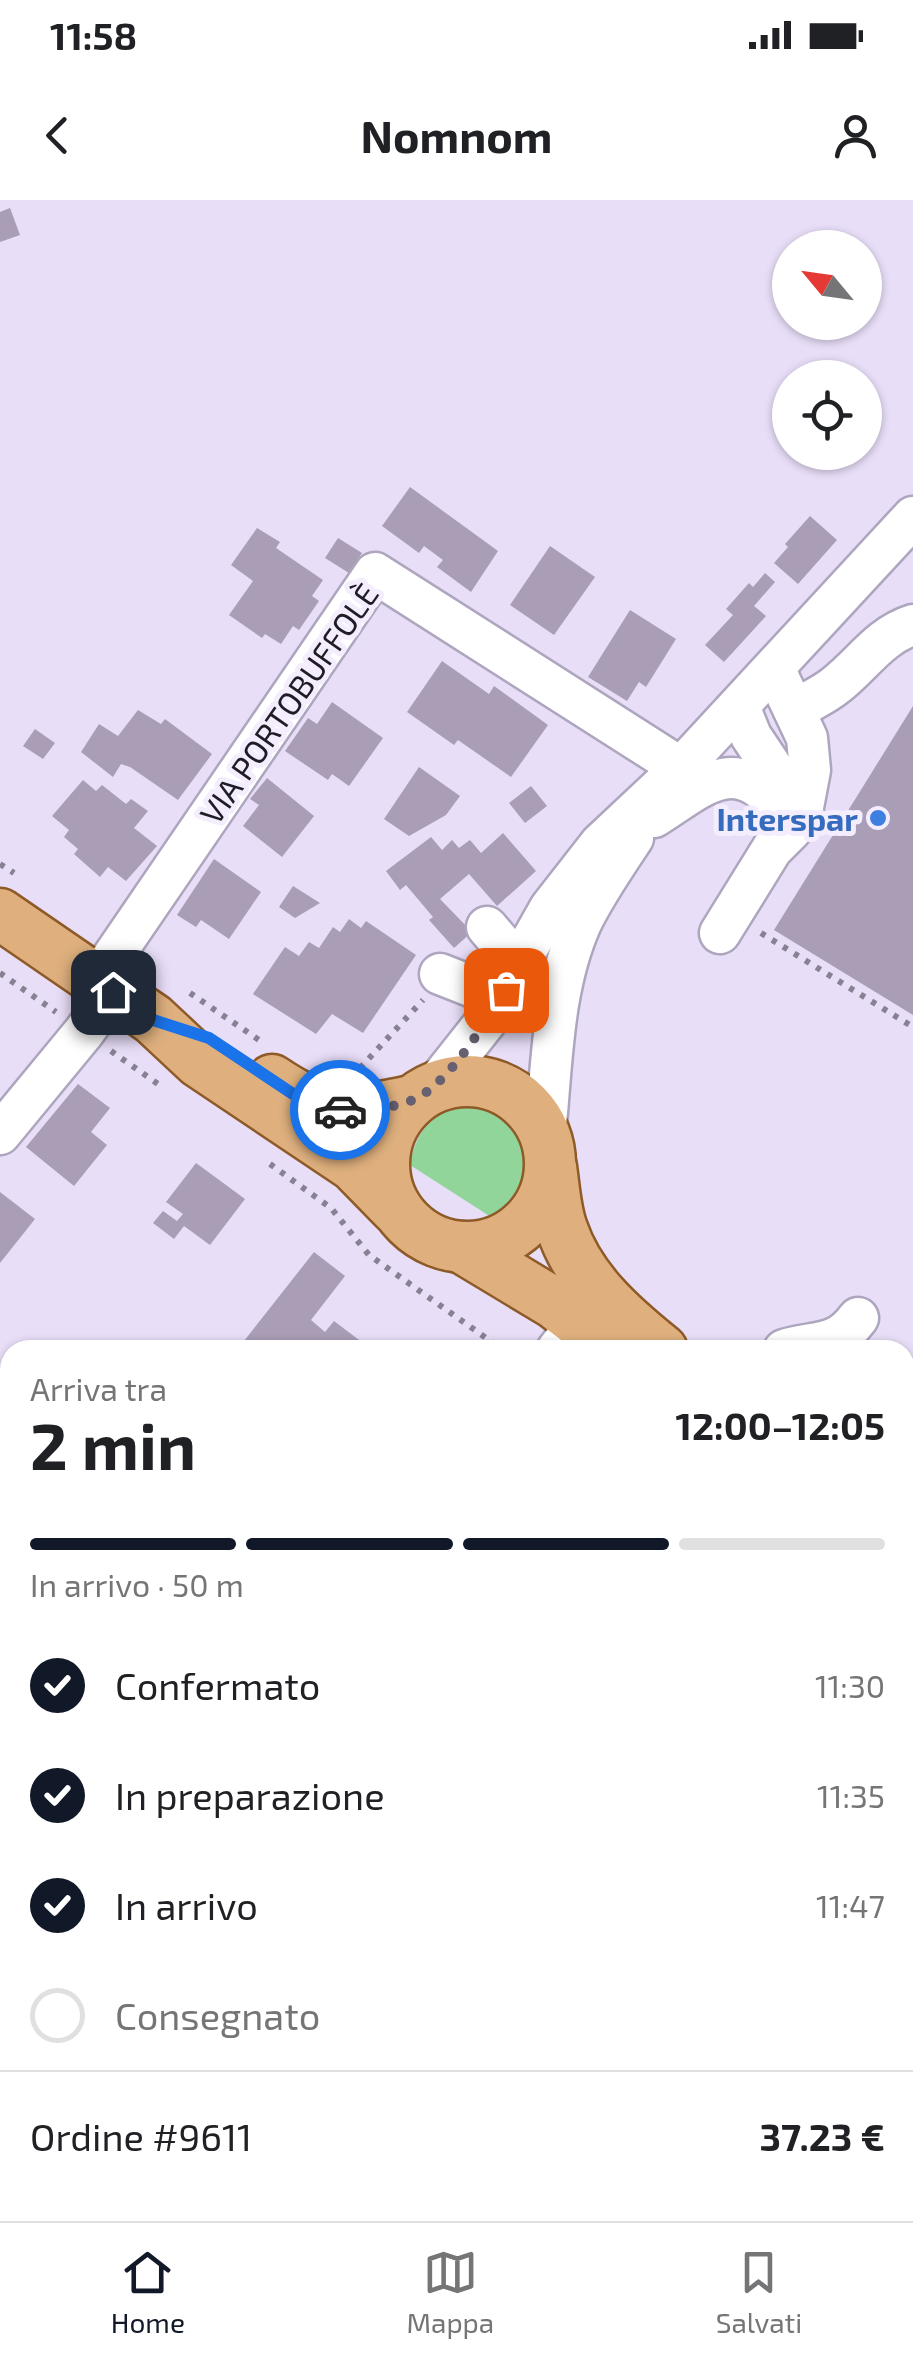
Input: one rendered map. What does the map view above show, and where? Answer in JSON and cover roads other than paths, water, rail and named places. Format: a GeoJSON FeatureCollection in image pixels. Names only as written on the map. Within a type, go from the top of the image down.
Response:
{"type":"FeatureCollection","features":[{"type":"Feature","properties":{"kind":"main road"},"geometry":{"type":"LineString","coordinates":[[8,894],[105,986],[168,1004],[209,1038],[293,1094],[330,1110],[362,1111],[460,1081],[486,1082],[511,1093],[532,1111],[547,1148],[560,1225],[570,1252],[596,1290],[650,1340]]}},
{"type":"Feature","properties":{"kind":"main road"},"geometry":{"type":"LineString","coordinates":[[168,1004],[199,1062],[354,1166],[424,1236],[461,1247],[528,1286],[582,1340]]}},
{"type":"Feature","properties":{"kind":"main road"},"geometry":{"type":"LineString","coordinates":[[396,1208],[387,1187],[385,1152],[396,1119],[423,1094]]}},
{"type":"Feature","properties":{"kind":"main road"},"geometry":{"type":"LineString","coordinates":[[461,1247],[489,1244],[514,1232],[533,1213],[546,1189],[547,1148]]}},
{"type":"Feature","properties":{"kind":"street"},"geometry":{"type":"LineString","coordinates":[[423,1094],[488,1020],[550,908],[600,844],[680,768],[913,517]]}},
{"type":"Feature","properties":{"kind":"street","name":"VIA PORTOBUFFOLÈ"},"geometry":{"type":"LineString","coordinates":[[105,986],[375,573],[680,768]]}},
{"type":"Feature","properties":{"kind":"street"},"geometry":{"type":"LineString","coordinates":[[794,710],[836,685],[896,630],[913,625]]}},
{"type":"Feature","properties":{"kind":"street"},"geometry":{"type":"LineString","coordinates":[[720,933],[772,849],[791,830],[803,806],[810,770],[807,738],[774,668]]}},
{"type":"Feature","properties":{"kind":"street"},"geometry":{"type":"LineString","coordinates":[[739,706],[751,736],[773,768],[772,849]]}},
{"type":"Feature","properties":{"kind":"street"},"geometry":{"type":"LineString","coordinates":[[547,1148],[558,1010],[581,923],[680,768]]}},
{"type":"Feature","properties":{"kind":"street"},"geometry":{"type":"LineString","coordinates":[[642,824],[718,778],[742,778],[761,786],[775,802]]}},
{"type":"Feature","properties":{"kind":"street"},"geometry":{"type":"LineString","coordinates":[[486,926],[510,982]]}},
{"type":"Feature","properties":{"kind":"street"},"geometry":{"type":"LineString","coordinates":[[443,976],[510,982],[558,1010]]}},
{"type":"Feature","properties":{"kind":"street"},"geometry":{"type":"LineString","coordinates":[[0,1134],[84,1032],[105,986]]}},
{"type":"Feature","properties":{"kind":"street"},"geometry":{"type":"LineString","coordinates":[[832,1340],[848,1331],[858,1318]]}},
{"type":"Feature","properties":{"kind":"place","name":"Interspar"},"geometry":{"type":"Point","coordinates":[878,818]}}]}
